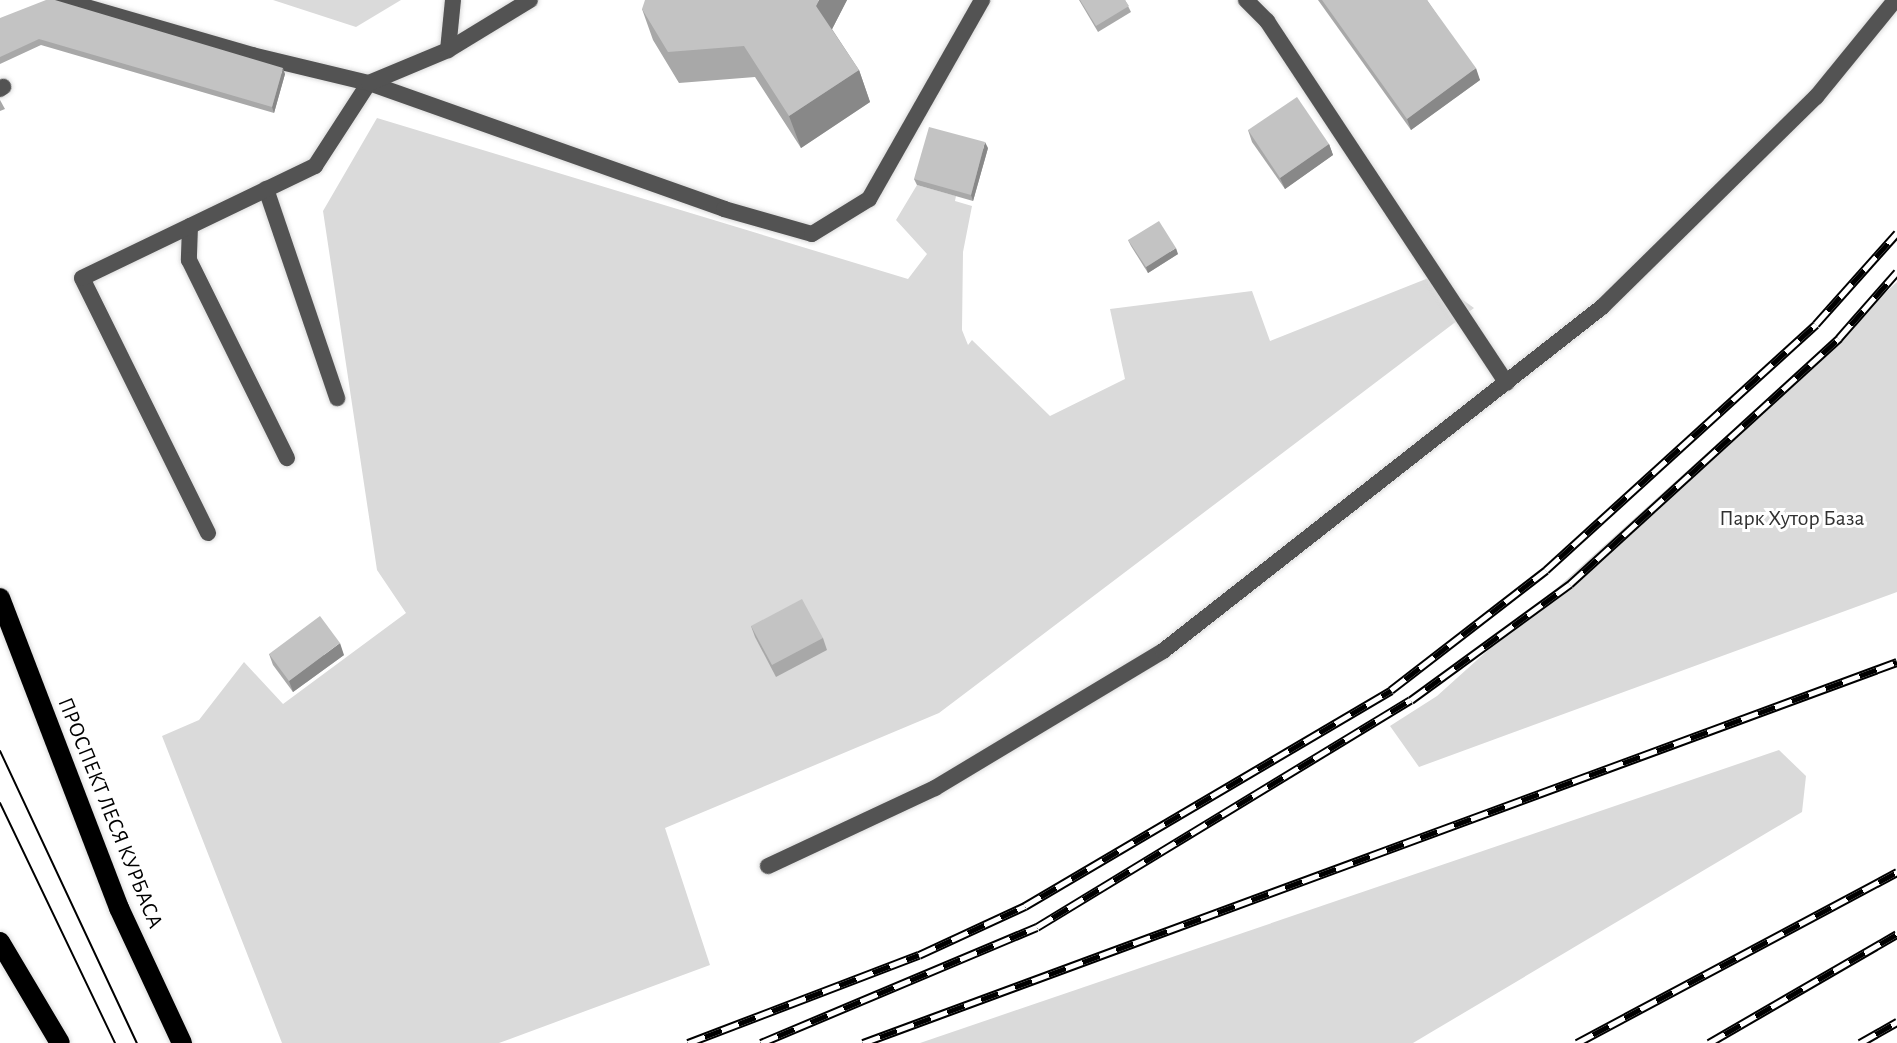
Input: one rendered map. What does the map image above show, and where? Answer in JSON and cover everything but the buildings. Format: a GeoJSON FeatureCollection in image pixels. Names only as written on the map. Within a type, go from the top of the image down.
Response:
{"type":"FeatureCollection","features":[{"type":"Feature","properties":{"kind":"main road","name":"ПРОСПЕКТ ЛЕСЯ КУРБАСА"},"geometry":{"type":"LineString","coordinates":[[0,598],[119,908],[182,1043]]}},
{"type":"Feature","properties":{"kind":"main road"},"geometry":{"type":"LineString","coordinates":[[0,942],[60,1043]]}},
{"type":"Feature","properties":{"kind":"street"},"geometry":{"type":"LineString","coordinates":[[62,0],[369,83],[724,209],[812,234],[869,199],[982,0]]}},
{"type":"Feature","properties":{"kind":"street"},"geometry":{"type":"LineString","coordinates":[[448,50],[453,0]]}},
{"type":"Feature","properties":{"kind":"street"},"geometry":{"type":"LineString","coordinates":[[208,533],[82,278],[315,166],[369,83],[448,50],[530,0]]}},
{"type":"Feature","properties":{"kind":"street"},"geometry":{"type":"LineString","coordinates":[[1246,0],[1267,21],[1507,383]]}},
{"type":"Feature","properties":{"kind":"street"},"geometry":{"type":"LineString","coordinates":[[768,866],[935,788],[1163,651],[1602,307],[1816,97],[1895,0]]}},
{"type":"Feature","properties":{"kind":"street"},"geometry":{"type":"LineString","coordinates":[[266,189],[337,398]]}},
{"type":"Feature","properties":{"kind":"street"},"geometry":{"type":"LineString","coordinates":[[190,226],[189,260],[287,458]]}},
{"type":"Feature","properties":{"kind":"green space"},"geometry":{"type":"Polygon","coordinates":[[[273,0],[401,0],[356,27],[273,0]]]}},
{"type":"Feature","properties":{"kind":"green space"},"geometry":{"type":"Polygon","coordinates":[[[377,118],[908,279],[927,254],[896,220],[917,185],[956,196],[955,201],[972,206],[963,252],[962,330],[968,345],[972,340],[1050,416],[1125,379],[1110,309],[1252,291],[1270,341],[1431,277],[1474,308],[939,713],[665,828],[710,965],[499,1043],[282,1043],[162,736],[199,720],[244,662],[283,704],[406,613],[377,570],[323,211],[377,118]]]}},
{"type":"Feature","properties":{"kind":"green space","name":"Парк Хутор База"},"geometry":{"type":"Polygon","coordinates":[[[1897,282],[1897,592],[1419,767],[1390,726],[1437,696],[1897,282]]]}},
{"type":"Feature","properties":{"kind":"green space"},"geometry":{"type":"Polygon","coordinates":[[[1779,750],[1806,776],[1802,812],[1413,1043],[920,1043],[1779,750]]]}},
{"type":"Feature","properties":{"kind":"tram line"},"geometry":{"type":"LineString","coordinates":[[0,751],[137,1043]]}},
{"type":"Feature","properties":{"kind":"tram line"},"geometry":{"type":"LineString","coordinates":[[0,803],[115,1043]]}},
{"type":"Feature","properties":{"kind":"railway"},"geometry":{"type":"LineString","coordinates":[[688,1043],[919,955],[1025,906],[1391,690],[1546,570],[1816,324],[1897,233]]}},
{"type":"Feature","properties":{"kind":"railway"},"geometry":{"type":"LineString","coordinates":[[761,1043],[1037,927],[1411,700],[1570,584],[1839,338],[1897,272]]}},
{"type":"Feature","properties":{"kind":"railway"},"geometry":{"type":"LineString","coordinates":[[863,1043],[1897,662]]}},
{"type":"Feature","properties":{"kind":"railway"},"geometry":{"type":"LineString","coordinates":[[1577,1043],[1897,872]]}},
{"type":"Feature","properties":{"kind":"railway"},"geometry":{"type":"LineString","coordinates":[[1709,1043],[1897,934]]}},
{"type":"Feature","properties":{"kind":"railway"},"geometry":{"type":"LineString","coordinates":[[1860,1043],[1897,1022]]}}]}
